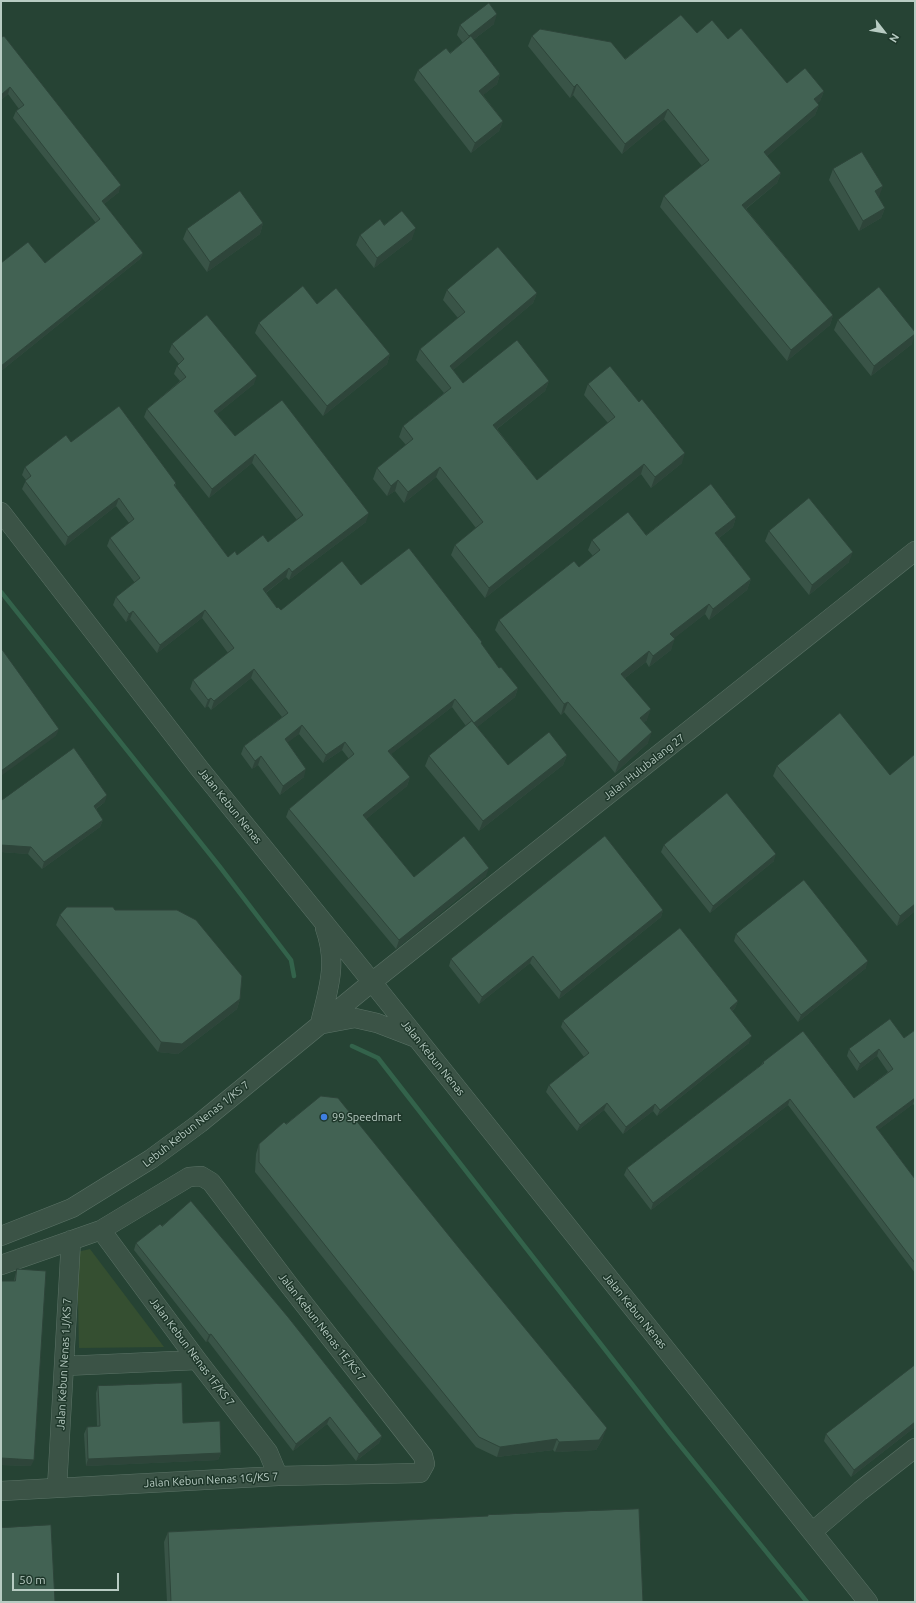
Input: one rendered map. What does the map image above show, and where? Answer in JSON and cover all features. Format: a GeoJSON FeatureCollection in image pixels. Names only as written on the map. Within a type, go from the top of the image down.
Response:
{"type":"FeatureCollection","features":[{"type":"Feature","properties":{"kind":"street","name":"Jalan Kebun Nenas"},"geometry":{"type":"LineString","coordinates":[[1,512],[172,733],[868,1602]]}},
{"type":"Feature","properties":{"kind":"street","name":"Jalan Hulubalang 27"},"geometry":{"type":"LineString","coordinates":[[372,982],[915,551]]}},
{"type":"Feature","properties":{"kind":"street"},"geometry":{"type":"LineString","coordinates":[[323,921],[330,943],[331,978],[327,1019],[354,1018],[377,1023],[416,1038]]}},
{"type":"Feature","properties":{"kind":"street","name":"Lebuh Kebun Nenas 1/KS 7"},"geometry":{"type":"LineString","coordinates":[[1,1236],[72,1208],[151,1159],[200,1123],[372,982]]}},
{"type":"Feature","properties":{"kind":"street","name":"Jalan Kebun Nenas 1E/KS 7"},"geometry":{"type":"LineString","coordinates":[[101,1230],[189,1177],[201,1176],[211,1182],[289,1285],[423,1456],[426,1464],[420,1473]]}},
{"type":"Feature","properties":{"kind":"street"},"geometry":{"type":"LineString","coordinates":[[1,1265],[101,1230]]}},
{"type":"Feature","properties":{"kind":"street","name":"Jalan Kebun Nenas 1F/KS 7"},"geometry":{"type":"LineString","coordinates":[[101,1230],[197,1360],[268,1452],[278,1476]]}},
{"type":"Feature","properties":{"kind":"street","name":"Jalan Kebun Nenas 1J/KS 7"},"geometry":{"type":"LineString","coordinates":[[57,1488],[71,1240]]}},
{"type":"Feature","properties":{"kind":"street"},"geometry":{"type":"LineString","coordinates":[[64,1366],[197,1360]]}},
{"type":"Feature","properties":{"kind":"street"},"geometry":{"type":"LineString","coordinates":[[812,1532],[860,1491],[915,1448]]}},
{"type":"Feature","properties":{"kind":"street","name":"Jalan Kebun Nenas 1G/KS 7"},"geometry":{"type":"LineString","coordinates":[[1,1491],[278,1476],[420,1473]]}},
{"type":"Feature","properties":{"kind":"green space"},"geometry":{"type":"Polygon","coordinates":[[[90,1249],[164,1347],[79,1348],[77,1252],[90,1249]]]}},
{"type":"Feature","properties":{"kind":"building"},"geometry":{"type":"Polygon","coordinates":[[[489,3],[497,14],[469,36],[460,25],[489,3]]]}},
{"type":"Feature","properties":{"kind":"building"},"geometry":{"type":"Polygon","coordinates":[[[681,15],[697,33],[712,20],[728,39],[741,28],[787,83],[805,68],[824,91],[814,99],[819,105],[764,152],[781,173],[742,205],[833,315],[791,350],[664,196],[709,160],[668,109],[625,144],[577,84],[574,87],[532,36],[540,29],[611,42],[625,59],[681,15]]]}},
{"type":"Feature","properties":{"kind":"building"},"geometry":{"type":"Polygon","coordinates":[[[1,35],[2,37],[4,36],[121,185],[102,201],[143,253],[1,366],[1,263],[28,242],[45,263],[100,219],[16,111],[24,105],[10,87],[1,95],[1,35]]]}},
{"type":"Feature","properties":{"kind":"building"},"geometry":{"type":"Polygon","coordinates":[[[471,36],[500,74],[479,91],[503,121],[475,143],[418,70],[446,48],[450,53],[471,36]]]}},
{"type":"Feature","properties":{"kind":"building"},"geometry":{"type":"Polygon","coordinates":[[[862,152],[883,186],[875,191],[885,208],[863,221],[833,169],[862,152]]]}},
{"type":"Feature","properties":{"kind":"building"},"geometry":{"type":"Polygon","coordinates":[[[240,191],[263,223],[210,262],[187,229],[240,191]]]}},
{"type":"Feature","properties":{"kind":"building"},"geometry":{"type":"Polygon","coordinates":[[[402,211],[416,228],[377,258],[360,235],[380,219],[384,225],[402,211]]]}},
{"type":"Feature","properties":{"kind":"building"},"geometry":{"type":"Polygon","coordinates":[[[498,247],[537,293],[450,366],[463,383],[517,340],[549,381],[493,425],[537,480],[615,417],[588,384],[610,366],[639,402],[642,399],[685,453],[655,477],[644,464],[489,588],[455,545],[483,522],[440,467],[408,492],[398,480],[391,486],[377,468],[413,439],[403,426],[451,388],[420,349],[465,312],[447,290],[498,247]]]}},
{"type":"Feature","properties":{"kind":"building"},"geometry":{"type":"Polygon","coordinates":[[[303,286],[317,304],[336,288],[390,354],[327,406],[259,323],[303,286]]]}},
{"type":"Feature","properties":{"kind":"building"},"geometry":{"type":"Polygon","coordinates":[[[879,287],[915,332],[915,334],[874,366],[838,320],[879,287]]]}},
{"type":"Feature","properties":{"kind":"building"},"geometry":{"type":"Polygon","coordinates":[[[207,315],[257,376],[214,411],[235,436],[282,400],[369,513],[292,572],[289,568],[263,589],[277,608],[278,607],[281,610],[342,561],[361,585],[409,548],[482,642],[481,643],[499,668],[501,667],[518,688],[474,723],[455,699],[388,751],[410,777],[363,815],[414,877],[464,836],[489,868],[399,940],[289,809],[354,754],[345,742],[326,755],[302,725],[285,739],[306,769],[283,786],[261,756],[255,761],[244,746],[288,713],[254,669],[214,701],[211,698],[208,700],[193,680],[234,648],[205,610],[160,645],[133,611],[129,614],[116,597],[140,578],[110,538],[134,519],[119,498],[68,537],[25,481],[31,476],[25,467],[66,435],[71,442],[119,406],[176,483],[174,485],[228,557],[235,551],[237,555],[263,535],[268,542],[303,515],[255,454],[212,489],[147,409],[186,377],[177,366],[184,359],[172,344],[207,315]]]}},
{"type":"Feature","properties":{"kind":"building"},"geometry":{"type":"Polygon","coordinates":[[[711,484],[736,517],[715,533],[751,579],[713,609],[709,604],[670,634],[675,639],[653,656],[649,651],[621,674],[651,709],[640,718],[652,732],[619,762],[568,702],[564,704],[499,620],[574,561],[579,567],[600,550],[592,540],[628,512],[646,535],[711,484]]]}},
{"type":"Feature","properties":{"kind":"building"},"geometry":{"type":"Polygon","coordinates":[[[809,498],[853,552],[812,585],[769,531],[809,498]]]}},
{"type":"Feature","properties":{"kind":"building"},"geometry":{"type":"Polygon","coordinates":[[[1,648],[59,729],[1,771],[1,648]]]}},
{"type":"Feature","properties":{"kind":"building"},"geometry":{"type":"Polygon","coordinates":[[[840,713],[890,775],[915,754],[915,904],[900,916],[777,766],[840,713]]]}},
{"type":"Feature","properties":{"kind":"building"},"geometry":{"type":"Polygon","coordinates":[[[472,721],[508,765],[549,732],[567,755],[483,821],[429,756],[472,721]]]}},
{"type":"Feature","properties":{"kind":"building"},"geometry":{"type":"Polygon","coordinates":[[[74,748],[107,795],[94,806],[103,820],[44,862],[31,847],[1,845],[1,801],[74,748]]]}},
{"type":"Feature","properties":{"kind":"building"},"geometry":{"type":"Polygon","coordinates":[[[727,793],[776,854],[713,906],[664,845],[727,793]]]}},
{"type":"Feature","properties":{"kind":"building"},"geometry":{"type":"Polygon","coordinates":[[[605,836],[663,910],[561,992],[533,956],[482,997],[451,959],[605,836]]]}},
{"type":"Feature","properties":{"kind":"building"},"geometry":{"type":"Polygon","coordinates":[[[804,880],[868,961],[801,1015],[736,934],[804,880]]]}},
{"type":"Feature","properties":{"kind":"building"},"geometry":{"type":"Polygon","coordinates":[[[67,907],[113,907],[115,910],[177,910],[196,920],[242,976],[240,999],[182,1044],[161,1042],[60,915],[67,907]]]}},
{"type":"Feature","properties":{"kind":"building"},"geometry":{"type":"Polygon","coordinates":[[[680,928],[738,1001],[730,1008],[752,1036],[660,1110],[655,1104],[626,1127],[607,1103],[580,1125],[549,1085],[589,1053],[563,1021],[680,928]]]}},
{"type":"Feature","properties":{"kind":"building"},"geometry":{"type":"Polygon","coordinates":[[[890,1019],[904,1038],[915,1030],[915,1098],[876,1127],[915,1179],[915,1263],[790,1099],[653,1203],[627,1168],[764,1063],[763,1062],[803,1031],[854,1098],[893,1069],[879,1049],[860,1064],[849,1049],[890,1019]]]}},
{"type":"Feature","properties":{"kind":"building"},"geometry":{"type":"Polygon","coordinates":[[[321,1096],[338,1098],[607,1428],[599,1440],[559,1442],[557,1439],[500,1447],[479,1437],[390,1327],[259,1162],[259,1144],[284,1122],[286,1124],[321,1096]]]}},
{"type":"Feature","properties":{"kind":"building"},"geometry":{"type":"Polygon","coordinates":[[[191,1201],[288,1317],[382,1436],[359,1454],[330,1417],[296,1444],[211,1334],[209,1335],[136,1243],[160,1224],[162,1226],[191,1201]]]}},
{"type":"Feature","properties":{"kind":"building"},"geometry":{"type":"Polygon","coordinates":[[[17,1269],[46,1271],[34,1460],[1,1458],[1,1281],[15,1281],[17,1269]]]}},
{"type":"Feature","properties":{"kind":"building"},"geometry":{"type":"Polygon","coordinates":[[[915,1365],[915,1422],[854,1470],[826,1434],[915,1365]]]}},
{"type":"Feature","properties":{"kind":"building"},"geometry":{"type":"Polygon","coordinates":[[[182,1383],[183,1423],[220,1421],[221,1453],[88,1459],[87,1427],[100,1426],[98,1386],[182,1383]]]}},
{"type":"Feature","properties":{"kind":"building"},"geometry":{"type":"Polygon","coordinates":[[[639,1509],[643,1602],[171,1602],[168,1532],[488,1515],[639,1509]]]}},
{"type":"Feature","properties":{"kind":"building"},"geometry":{"type":"Polygon","coordinates":[[[51,1525],[55,1602],[1,1602],[1,1528],[51,1525]]]}},
{"type":"Feature","properties":{"kind":"waterway"},"geometry":{"type":"LineString","coordinates":[[1,592],[220,867],[291,960],[294,976]]}},
{"type":"Feature","properties":{"kind":"waterway"},"geometry":{"type":"LineString","coordinates":[[352,1046],[378,1058],[670,1433],[807,1602]]}},
{"type":"Feature","properties":{"kind":"place","name":"99 Speedmart"},"geometry":{"type":"Point","coordinates":[324,1117]}}]}
